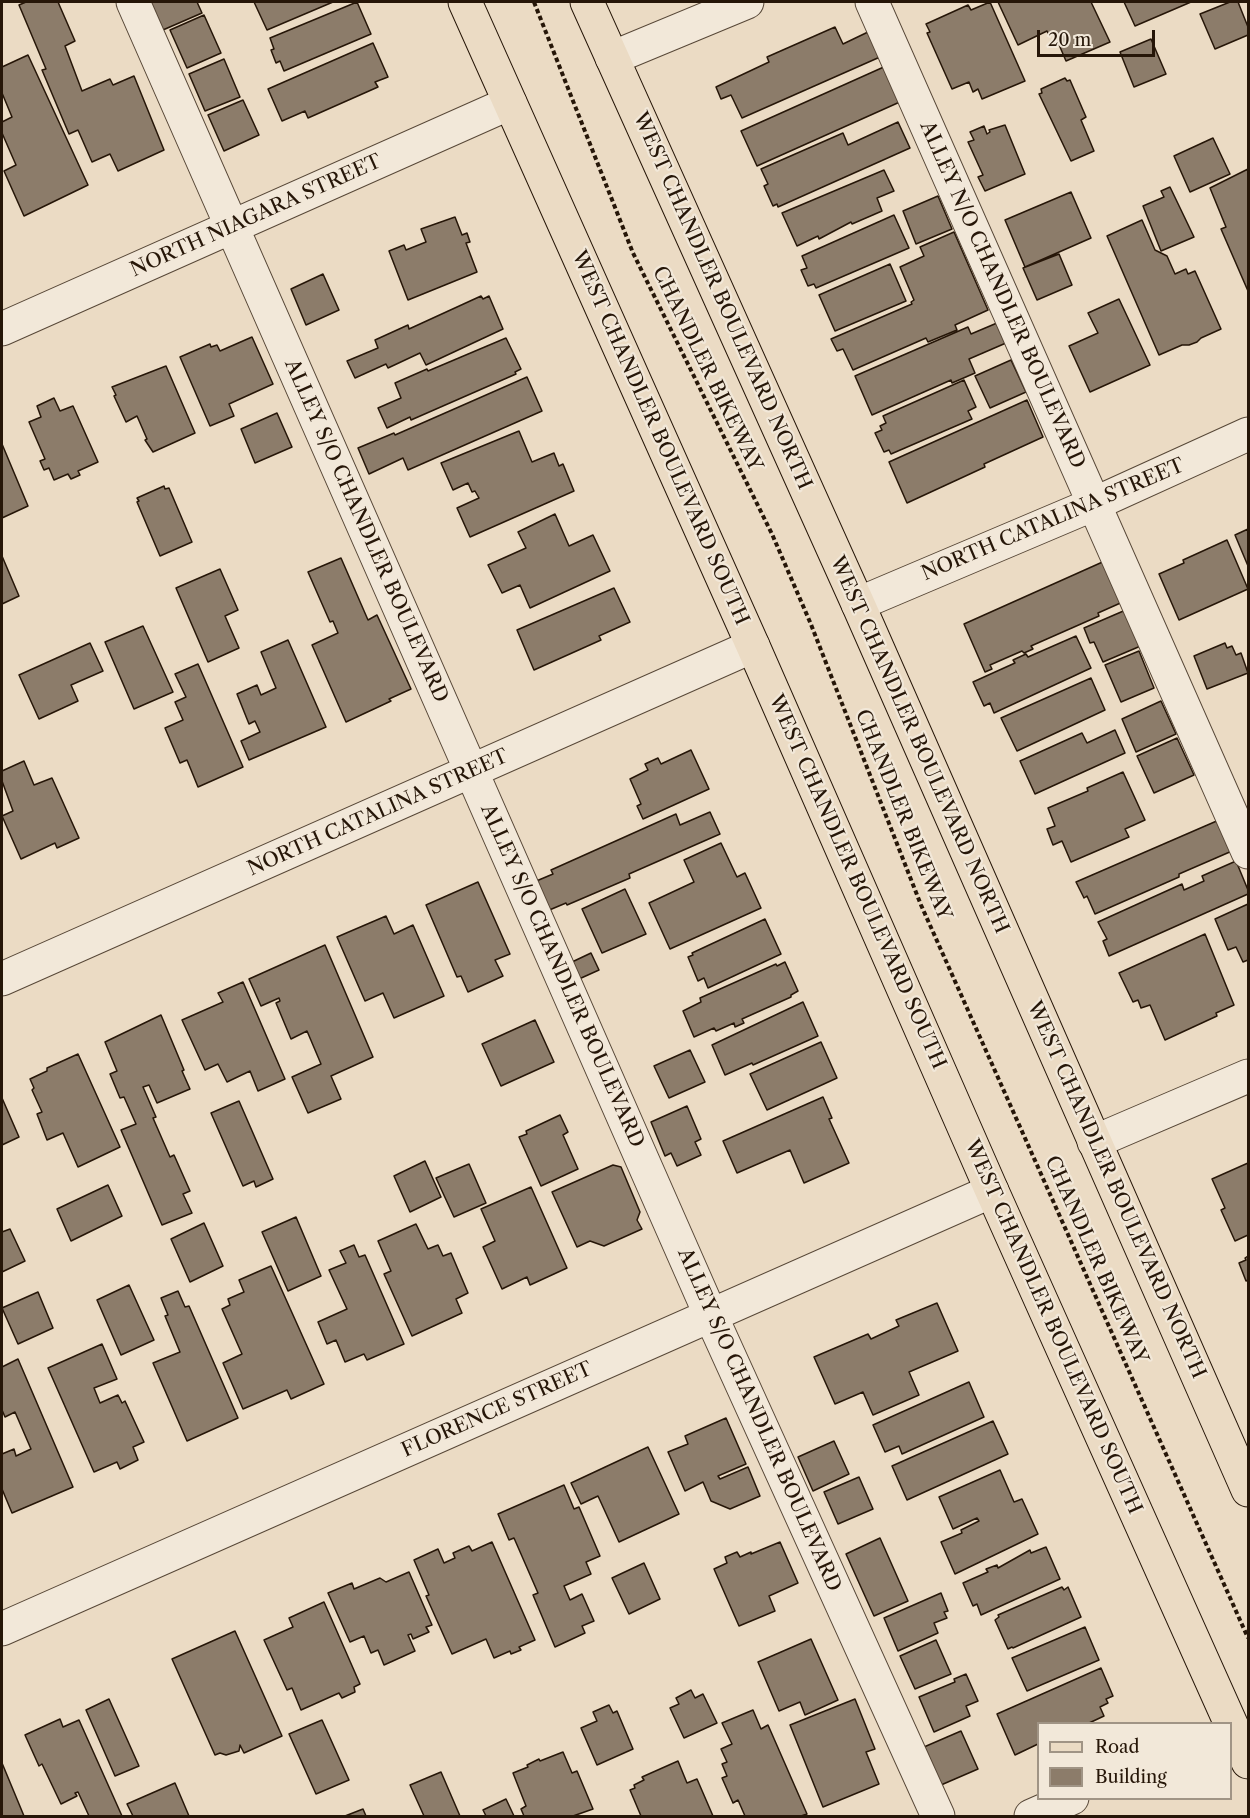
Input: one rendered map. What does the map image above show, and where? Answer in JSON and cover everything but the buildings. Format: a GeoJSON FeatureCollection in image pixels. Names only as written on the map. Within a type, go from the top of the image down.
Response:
{"type":"FeatureCollection","features":[{"type":"Feature","properties":{"kind":"main road","name":"WEST CHANDLER BOULEVARD SOUTH"},"geometry":{"type":"LineString","coordinates":[[465,2],[1230,1722]]}},
{"type":"Feature","properties":{"kind":"main road","name":"WEST CHANDLER BOULEVARD NORTH"},"geometry":{"type":"LineString","coordinates":[[587,2],[858,604],[1248,1490]]}},
{"type":"Feature","properties":{"kind":"main road","name":"WEST CHANDLER BOULEVARD SOUTH"},"geometry":{"type":"LineString","coordinates":[[1232,1727],[1248,1762]]}},
{"type":"Feature","properties":{"kind":"street","name":"ALLEY S/O CHANDLER BOULEVARD"},"geometry":{"type":"LineString","coordinates":[[133,2],[711,1316],[938,1816]]}},
{"type":"Feature","properties":{"kind":"street"},"geometry":{"type":"LineString","coordinates":[[612,58],[747,2]]}},
{"type":"Feature","properties":{"kind":"street","name":"ALLEY N/O CHANDLER BOULEVARD"},"geometry":{"type":"LineString","coordinates":[[872,2],[1248,852]]}},
{"type":"Feature","properties":{"kind":"street","name":"NORTH NIAGARA STREET"},"geometry":{"type":"LineString","coordinates":[[2,329],[510,103]]}},
{"type":"Feature","properties":{"kind":"street","name":"NORTH CATALINA STREET"},"geometry":{"type":"LineString","coordinates":[[858,604],[1094,504],[1248,434]]}},
{"type":"Feature","properties":{"kind":"street","name":"NORTH CATALINA STREET"},"geometry":{"type":"LineString","coordinates":[[2,979],[753,646]]}},
{"type":"Feature","properties":{"kind":"street"},"geometry":{"type":"LineString","coordinates":[[1094,1142],[1248,1076]]}},
{"type":"Feature","properties":{"kind":"street","name":"FLORENCE STREET"},"geometry":{"type":"LineString","coordinates":[[2,1629],[992,1191]]}},
{"type":"Feature","properties":{"kind":"street"},"geometry":{"type":"LineString","coordinates":[[1031,1816],[1067,1800]]}},
{"type":"Feature","properties":{"kind":"path","name":"CHANDLER BIKEWAY"},"geometry":{"type":"LineString","coordinates":[[534,2],[633,253],[772,534],[814,632],[921,905],[1248,1638]]}}]}
